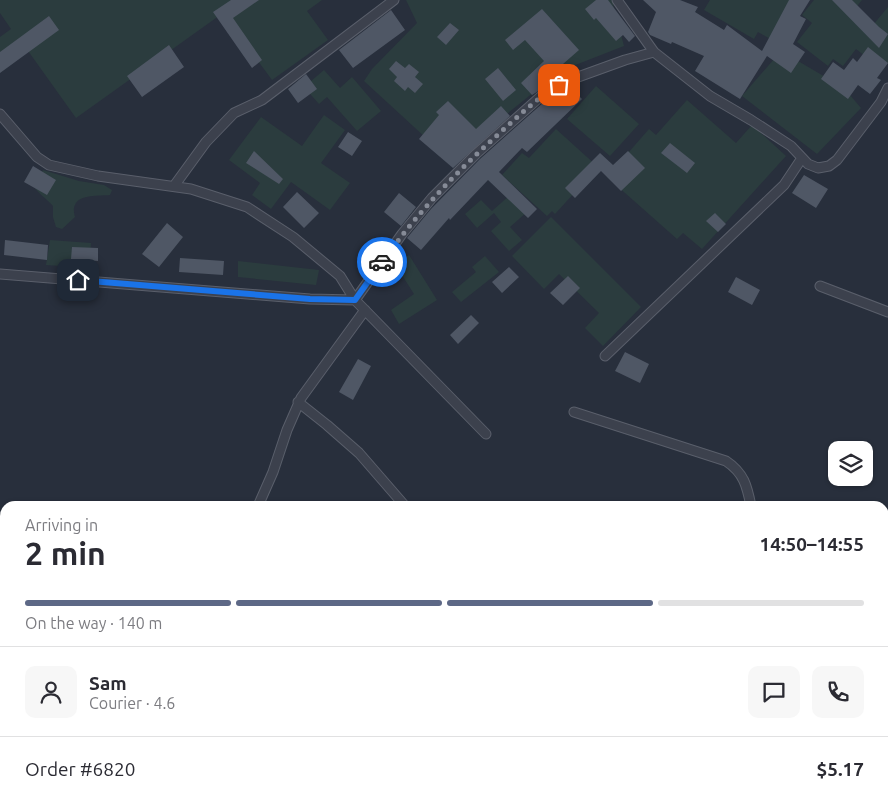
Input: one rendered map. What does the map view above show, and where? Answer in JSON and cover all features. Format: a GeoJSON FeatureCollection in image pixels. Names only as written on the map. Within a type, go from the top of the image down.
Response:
{"type":"FeatureCollection","features":[{"type":"Feature","properties":{"kind":"lane"},"geometry":{"type":"LineString","coordinates":[[174,186],[206,142],[234,113],[262,100],[394,0]]}},
{"type":"Feature","properties":{"kind":"lane"},"geometry":{"type":"LineString","coordinates":[[617,0],[654,52],[710,96],[791,146],[808,164],[818,168],[829,166],[837,160],[885,104],[888,88]]}},
{"type":"Feature","properties":{"kind":"lane"},"geometry":{"type":"LineString","coordinates":[[355,300],[402,234],[432,198],[476,154],[540,97],[567,81],[625,60],[654,52]]}},
{"type":"Feature","properties":{"kind":"lane"},"geometry":{"type":"LineString","coordinates":[[0,114],[37,157],[49,165],[98,176],[191,189],[234,202],[258,213],[340,276],[355,300],[486,434]]}},
{"type":"Feature","properties":{"kind":"lane"},"geometry":{"type":"LineString","coordinates":[[605,356],[784,185],[802,158]]}},
{"type":"Feature","properties":{"kind":"lane"},"geometry":{"type":"LineString","coordinates":[[0,274],[310,299],[355,300]]}},
{"type":"Feature","properties":{"kind":"lane"},"geometry":{"type":"LineString","coordinates":[[820,286],[888,312]]}},
{"type":"Feature","properties":{"kind":"lane"},"geometry":{"type":"LineString","coordinates":[[260,501],[273,472],[286,430],[298,402],[365,310]]}},
{"type":"Feature","properties":{"kind":"lane"},"geometry":{"type":"LineString","coordinates":[[298,402],[358,453],[401,501]]}},
{"type":"Feature","properties":{"kind":"lane"},"geometry":{"type":"LineString","coordinates":[[574,412],[726,461],[737,468],[743,478],[750,501]]}},
{"type":"Feature","properties":{"kind":"shaded area"},"geometry":{"type":"Polygon","coordinates":[[[0,0],[322,0],[307,11],[328,40],[272,80],[223,13],[76,118],[26,48],[0,58],[0,37],[11,29],[0,13],[0,0]]]}},
{"type":"Feature","properties":{"kind":"shaded area"},"geometry":{"type":"Polygon","coordinates":[[[406,0],[612,0],[624,46],[560,71],[450,160],[364,81],[372,69],[417,23],[406,0]]]}},
{"type":"Feature","properties":{"kind":"shaded area"},"geometry":{"type":"Polygon","coordinates":[[[710,0],[795,0],[772,40],[758,32],[754,39],[704,10],[710,0]]]}},
{"type":"Feature","properties":{"kind":"shaded area"},"geometry":{"type":"Polygon","coordinates":[[[814,0],[862,0],[854,10],[873,25],[888,7],[888,63],[883,70],[856,49],[843,66],[833,59],[828,66],[797,42],[812,23],[802,15],[814,0]]]}},
{"type":"Feature","properties":{"kind":"shaded area"},"geometry":{"type":"Polygon","coordinates":[[[781,51],[844,88],[861,108],[817,154],[742,96],[781,51]]]}},
{"type":"Feature","properties":{"kind":"shaded area"},"geometry":{"type":"Polygon","coordinates":[[[324,70],[340,88],[352,77],[381,111],[357,131],[327,97],[319,104],[304,87],[324,70]]]}},
{"type":"Feature","properties":{"kind":"shaded area"},"geometry":{"type":"Polygon","coordinates":[[[596,86],[639,124],[610,156],[567,119],[596,86]]]}},
{"type":"Feature","properties":{"kind":"shaded area"},"geometry":{"type":"Polygon","coordinates":[[[687,100],[736,143],[752,125],[786,156],[702,249],[683,233],[677,239],[607,177],[649,129],[656,135],[687,100]]]}},
{"type":"Feature","properties":{"kind":"shaded area"},"geometry":{"type":"Polygon","coordinates":[[[324,115],[345,130],[321,163],[350,183],[330,210],[291,182],[271,209],[252,195],[260,183],[229,160],[261,117],[302,146],[324,115]]]}},
{"type":"Feature","properties":{"kind":"shaded area"},"geometry":{"type":"Polygon","coordinates":[[[556,129],[598,167],[555,214],[552,211],[547,216],[502,175],[522,153],[529,158],[556,129]]]}},
{"type":"Feature","properties":{"kind":"shaded area"},"geometry":{"type":"Polygon","coordinates":[[[43,170],[79,181],[104,185],[112,190],[110,195],[90,196],[77,201],[74,208],[75,217],[62,229],[56,227],[53,217],[53,206],[34,187],[43,170]]]}},
{"type":"Feature","properties":{"kind":"shaded area"},"geometry":{"type":"Polygon","coordinates":[[[511,194],[527,212],[510,227],[522,240],[509,251],[491,231],[501,222],[494,213],[477,228],[465,214],[481,200],[492,211],[511,194]]]}},
{"type":"Feature","properties":{"kind":"shaded area"},"geometry":{"type":"Polygon","coordinates":[[[551,217],[641,307],[603,346],[585,328],[599,313],[559,274],[544,289],[512,256],[551,217]]]}},
{"type":"Feature","properties":{"kind":"shaded area"},"geometry":{"type":"Polygon","coordinates":[[[50,240],[91,243],[89,268],[46,265],[50,240]]]}},
{"type":"Feature","properties":{"kind":"shaded area"},"geometry":{"type":"Polygon","coordinates":[[[409,255],[437,300],[399,324],[391,310],[414,294],[395,264],[409,255]]]}},
{"type":"Feature","properties":{"kind":"shaded area"},"geometry":{"type":"Polygon","coordinates":[[[485,256],[499,272],[461,302],[452,292],[476,272],[472,267],[485,256]]]}},
{"type":"Feature","properties":{"kind":"shaded area"},"geometry":{"type":"Polygon","coordinates":[[[238,261],[319,270],[316,285],[238,277],[238,261]]]}},
{"type":"Feature","properties":{"kind":"building"},"geometry":{"type":"Polygon","coordinates":[[[231,0],[259,0],[233,18],[262,60],[252,68],[213,12],[231,0]]]}},
{"type":"Feature","properties":{"kind":"building"},"geometry":{"type":"Polygon","coordinates":[[[596,0],[608,0],[635,36],[629,42],[623,35],[616,41],[596,18],[594,20],[585,9],[596,0]]]}},
{"type":"Feature","properties":{"kind":"building"},"geometry":{"type":"Polygon","coordinates":[[[643,0],[680,0],[698,7],[695,12],[724,30],[727,25],[762,51],[789,0],[810,0],[800,16],[806,19],[793,44],[805,52],[791,73],[767,56],[740,99],[695,71],[704,56],[650,35],[648,32],[656,12],[643,0]]]}},
{"type":"Feature","properties":{"kind":"building"},"geometry":{"type":"Polygon","coordinates":[[[832,0],[852,0],[888,34],[879,48],[832,0]]]}},
{"type":"Feature","properties":{"kind":"building"},"geometry":{"type":"Polygon","coordinates":[[[542,9],[579,50],[555,71],[561,77],[532,95],[521,83],[544,61],[525,40],[513,50],[505,40],[542,9]]]}},
{"type":"Feature","properties":{"kind":"building"},"geometry":{"type":"Polygon","coordinates":[[[391,10],[405,30],[353,68],[339,50],[391,10]]]}},
{"type":"Feature","properties":{"kind":"building"},"geometry":{"type":"Polygon","coordinates":[[[49,16],[59,30],[0,73],[0,52],[49,16]]]}},
{"type":"Feature","properties":{"kind":"building"},"geometry":{"type":"Polygon","coordinates":[[[450,23],[459,30],[446,45],[437,37],[450,23]]]}},
{"type":"Feature","properties":{"kind":"building"},"geometry":{"type":"Polygon","coordinates":[[[169,45],[184,67],[142,97],[127,76],[169,45]]]}},
{"type":"Feature","properties":{"kind":"building"},"geometry":{"type":"Polygon","coordinates":[[[868,47],[888,63],[877,78],[881,80],[870,94],[858,85],[848,99],[821,79],[833,62],[844,70],[853,58],[857,62],[868,47]]]}},
{"type":"Feature","properties":{"kind":"building"},"geometry":{"type":"Polygon","coordinates":[[[396,61],[405,68],[409,64],[419,72],[415,77],[423,84],[415,93],[408,87],[405,91],[394,81],[397,77],[389,69],[396,61]]]}},
{"type":"Feature","properties":{"kind":"building"},"geometry":{"type":"Polygon","coordinates":[[[498,68],[516,90],[503,101],[485,79],[498,68]]]}},
{"type":"Feature","properties":{"kind":"building"},"geometry":{"type":"Polygon","coordinates":[[[306,74],[317,89],[298,103],[288,89],[306,74]]]}},
{"type":"Feature","properties":{"kind":"building"},"geometry":{"type":"Polygon","coordinates":[[[570,87],[582,99],[527,152],[522,148],[499,172],[537,209],[528,218],[488,180],[450,220],[449,218],[421,250],[407,238],[431,209],[480,159],[544,102],[570,87]]]}},
{"type":"Feature","properties":{"kind":"building"},"geometry":{"type":"Polygon","coordinates":[[[448,101],[476,129],[501,106],[510,116],[453,168],[419,139],[439,115],[436,112],[448,101]]]}},
{"type":"Feature","properties":{"kind":"building"},"geometry":{"type":"Polygon","coordinates":[[[348,132],[362,141],[352,156],[338,147],[348,132]]]}},
{"type":"Feature","properties":{"kind":"building"},"geometry":{"type":"Polygon","coordinates":[[[670,143],[695,163],[687,173],[661,153],[670,143]]]}},
{"type":"Feature","properties":{"kind":"building"},"geometry":{"type":"Polygon","coordinates":[[[254,151],[283,179],[279,184],[246,163],[254,151]]]}},
{"type":"Feature","properties":{"kind":"building"},"geometry":{"type":"Polygon","coordinates":[[[628,151],[645,168],[621,191],[601,171],[575,198],[565,188],[600,153],[613,165],[628,151]]]}},
{"type":"Feature","properties":{"kind":"building"},"geometry":{"type":"Polygon","coordinates":[[[33,166],[56,180],[47,195],[24,182],[33,166]]]}},
{"type":"Feature","properties":{"kind":"building"},"geometry":{"type":"Polygon","coordinates":[[[804,175],[828,189],[816,208],[792,193],[804,175]]]}},
{"type":"Feature","properties":{"kind":"building"},"geometry":{"type":"Polygon","coordinates":[[[297,192],[319,213],[304,228],[283,207],[297,192]]]}},
{"type":"Feature","properties":{"kind":"building"},"geometry":{"type":"Polygon","coordinates":[[[399,193],[416,207],[401,226],[384,212],[399,193]]]}},
{"type":"Feature","properties":{"kind":"building"},"geometry":{"type":"Polygon","coordinates":[[[715,213],[726,224],[718,232],[706,221],[715,213]]]}},
{"type":"Feature","properties":{"kind":"building"},"geometry":{"type":"Polygon","coordinates":[[[167,223],[183,237],[159,267],[142,254],[167,223]]]}},
{"type":"Feature","properties":{"kind":"building"},"geometry":{"type":"Polygon","coordinates":[[[5,240],[48,245],[47,260],[4,255],[5,240]]]}},
{"type":"Feature","properties":{"kind":"building"},"geometry":{"type":"Polygon","coordinates":[[[72,247],[98,248],[98,261],[71,259],[72,247]]]}},
{"type":"Feature","properties":{"kind":"building"},"geometry":{"type":"Polygon","coordinates":[[[180,258],[224,261],[223,275],[179,272],[180,258]]]}},
{"type":"Feature","properties":{"kind":"building"},"geometry":{"type":"Polygon","coordinates":[[[509,267],[519,277],[502,293],[492,282],[509,267]]]}},
{"type":"Feature","properties":{"kind":"building"},"geometry":{"type":"Polygon","coordinates":[[[568,276],[580,288],[563,305],[550,293],[568,276]]]}},
{"type":"Feature","properties":{"kind":"building"},"geometry":{"type":"Polygon","coordinates":[[[736,277],[760,290],[752,305],[728,292],[736,277]]]}},
{"type":"Feature","properties":{"kind":"building"},"geometry":{"type":"Polygon","coordinates":[[[471,315],[479,323],[458,344],[450,335],[471,315]]]}},
{"type":"Feature","properties":{"kind":"building"},"geometry":{"type":"Polygon","coordinates":[[[625,352],[649,364],[640,383],[615,371],[625,352]]]}},
{"type":"Feature","properties":{"kind":"building"},"geometry":{"type":"Polygon","coordinates":[[[358,359],[371,366],[353,400],[339,392],[358,359]]]}},
{"type":"Feature","properties":{"kind":"way so far"},"geometry":{"type":"LineString","coordinates":[[382,262],[432,198],[476,154],[540,97],[559,85]]}},
{"type":"Feature","properties":{"kind":"route"},"geometry":{"type":"LineString","coordinates":[[78,280],[310,299],[355,300],[382,262]]}}]}
